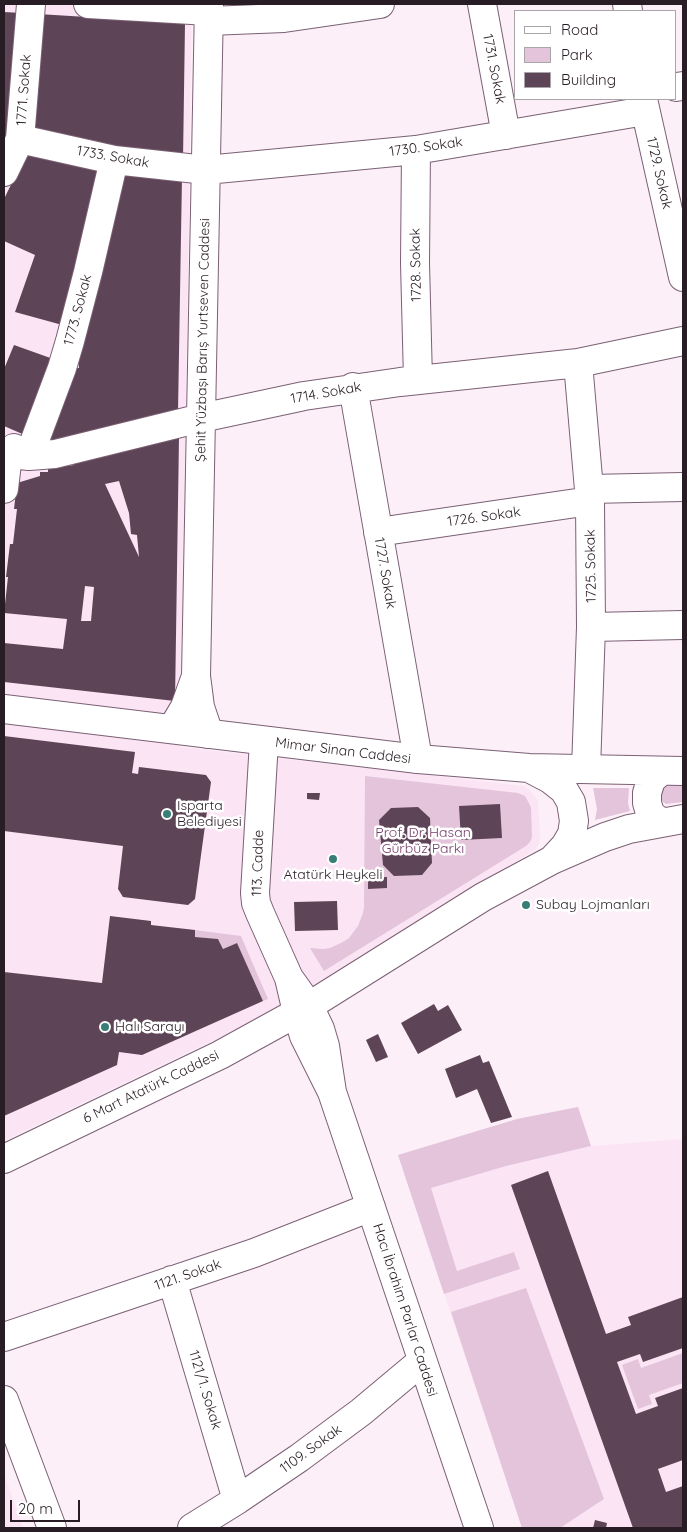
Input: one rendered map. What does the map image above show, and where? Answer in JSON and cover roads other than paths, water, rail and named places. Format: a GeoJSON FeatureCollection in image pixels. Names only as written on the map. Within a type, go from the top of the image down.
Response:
{"type":"FeatureCollection","features":[{"type":"Feature","properties":{"kind":"street","name":"1771. Sokak"},"geometry":{"type":"LineString","coordinates":[[4,172],[20,139],[31,4]]}},
{"type":"Feature","properties":{"kind":"street"},"geometry":{"type":"LineString","coordinates":[[88,4],[284,18],[380,4]]}},
{"type":"Feature","properties":{"kind":"street","name":"1731. Sokak"},"geometry":{"type":"LineString","coordinates":[[482,4],[506,134]]}},
{"type":"Feature","properties":{"kind":"street","name":"Şehit Yüzbaşı Barış Yurtseven Caddesi"},"geometry":{"type":"LineString","coordinates":[[209,12],[196,676],[200,707],[209,734]]}},
{"type":"Feature","properties":{"kind":"street","name":"1730. Sokak"},"geometry":{"type":"LineString","coordinates":[[206,170],[416,150],[506,134],[644,105]]}},
{"type":"Feature","properties":{"kind":"street","name":"1729. Sokak"},"geometry":{"type":"LineString","coordinates":[[644,105],[683,277]]}},
{"type":"Feature","properties":{"kind":"street","name":"1733. Sokak"},"geometry":{"type":"LineString","coordinates":[[20,139],[114,160],[206,170]]}},
{"type":"Feature","properties":{"kind":"street","name":"1728. Sokak"},"geometry":{"type":"LineString","coordinates":[[416,150],[418,380]]}},
{"type":"Feature","properties":{"kind":"street","name":"1773. Sokak"},"geometry":{"type":"LineString","coordinates":[[11,451],[70,341],[114,160]]}},
{"type":"Feature","properties":{"kind":"street","name":"1714. Sokak"},"geometry":{"type":"LineString","coordinates":[[11,451],[55,454],[201,418],[304,396],[418,380],[578,363],[683,341]]}},
{"type":"Feature","properties":{"kind":"street","name":"1725. Sokak"},"geometry":{"type":"LineString","coordinates":[[578,363],[590,495],[591,627],[586,769]]}},
{"type":"Feature","properties":{"kind":"street","name":"1727. Sokak"},"geometry":{"type":"LineString","coordinates":[[353,388],[418,759]]}},
{"type":"Feature","properties":{"kind":"street"},"geometry":{"type":"LineString","coordinates":[[4,489],[11,451]]}},
{"type":"Feature","properties":{"kind":"street","name":"1726. Sokak"},"geometry":{"type":"LineString","coordinates":[[378,532],[590,495],[683,487]]}},
{"type":"Feature","properties":{"kind":"street"},"geometry":{"type":"LineString","coordinates":[[591,627],[683,625]]}},
{"type":"Feature","properties":{"kind":"street","name":"Şehit Yüzbaşı Barış Yurtseven Caddesi"},"geometry":{"type":"LineString","coordinates":[[172,730],[185,707],[196,676]]}},
{"type":"Feature","properties":{"kind":"street","name":"Mimar Sinan Caddesi"},"geometry":{"type":"LineString","coordinates":[[4,709],[418,759],[529,768],[672,772]]}},
{"type":"Feature","properties":{"kind":"street","name":"113. Cadde"},"geometry":{"type":"LineString","coordinates":[[264,741],[256,903],[303,1009]]}},
{"type":"Feature","properties":{"kind":"street"},"geometry":{"type":"LineString","coordinates":[[529,768],[550,779],[564,790],[571,802],[574,820],[572,834],[565,846],[552,860]]}},
{"type":"Feature","properties":{"kind":"street"},"geometry":{"type":"LineString","coordinates":[[571,802],[576,784],[586,769]]}},
{"type":"Feature","properties":{"kind":"street"},"geometry":{"type":"LineString","coordinates":[[672,772],[651,780],[647,793],[647,803],[650,813],[656,819],[674,821]]}},
{"type":"Feature","properties":{"kind":"street"},"geometry":{"type":"LineString","coordinates":[[303,1009],[483,897],[552,860],[604,837],[629,829],[674,821]]}},
{"type":"Feature","properties":{"kind":"street","name":"Hacı İbrahim Parlar Caddesi"},"geometry":{"type":"LineString","coordinates":[[303,1009],[304,1036],[332,1092],[479,1528]]}},
{"type":"Feature","properties":{"kind":"street","name":"6 Mart Atatürk Caddesi"},"geometry":{"type":"LineString","coordinates":[[4,1158],[220,1055],[303,1009]]}},
{"type":"Feature","properties":{"kind":"street","name":"1121. Sokak"},"geometry":{"type":"LineString","coordinates":[[4,1337],[254,1253],[371,1207]]}},
{"type":"Feature","properties":{"kind":"street","name":"1121/1. Sokak"},"geometry":{"type":"LineString","coordinates":[[172,1280],[228,1513]]}},
{"type":"Feature","properties":{"kind":"street","name":"1109. Sokak"},"geometry":{"type":"LineString","coordinates":[[192,1528],[228,1513],[361,1412],[422,1361]]}},
{"type":"Feature","properties":{"kind":"street"},"geometry":{"type":"LineString","coordinates":[[4,1400],[52,1528]]}},
{"type":"Feature","properties":{"kind":"place","name":"Isparta Belediyesi"},"geometry":{"type":"Point","coordinates":[167,814]}},
{"type":"Feature","properties":{"kind":"place","name":"Atatürk Heykeli"},"geometry":{"type":"Point","coordinates":[333,859]}},
{"type":"Feature","properties":{"kind":"place","name":"Subay Lojmanları"},"geometry":{"type":"Point","coordinates":[526,905]}},
{"type":"Feature","properties":{"kind":"place","name":"Halı Sarayı"},"geometry":{"type":"Point","coordinates":[105,1027]}},
{"type":"Feature","properties":{"kind":"park label","name":"Prof. Dr. Hasan Gürbüz Parkı"},"geometry":{"type":"Point","coordinates":[423,842]}}]}
